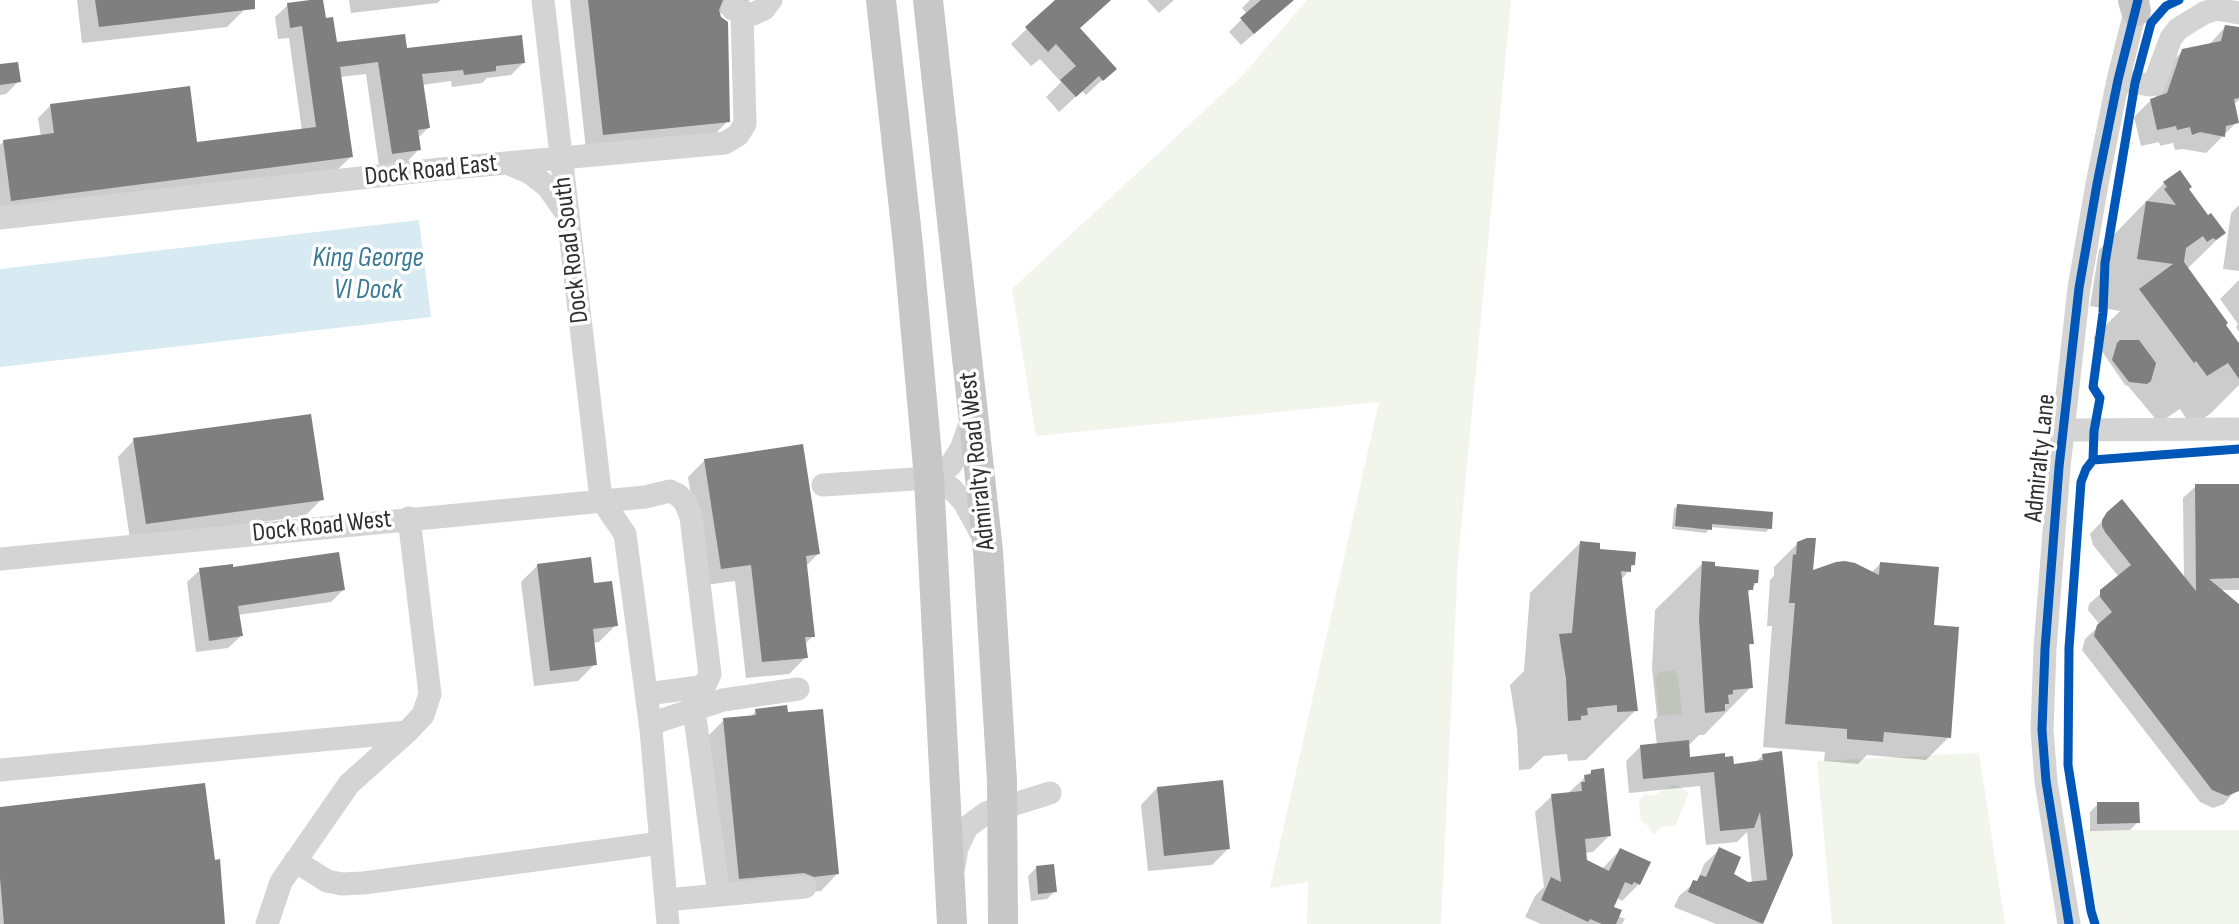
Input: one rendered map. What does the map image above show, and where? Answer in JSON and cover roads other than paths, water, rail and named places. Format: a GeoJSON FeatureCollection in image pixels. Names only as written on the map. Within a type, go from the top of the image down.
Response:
{"type":"FeatureCollection","features":[{"type":"Feature","properties":{"kind":"main road","name":"Admiralty Road West"},"geometry":{"type":"LineString","coordinates":[[881,0],[908,245],[929,478],[951,924]]}},
{"type":"Feature","properties":{"kind":"main road","name":"Admiralty Road West"},"geometry":{"type":"LineString","coordinates":[[928,0],[988,551],[1003,807],[1003,924]]}},
{"type":"Feature","properties":{"kind":"main road"},"geometry":{"type":"LineString","coordinates":[[908,245],[927,242],[938,233],[944,215],[947,174]]}},
{"type":"Feature","properties":{"kind":"street","name":"Dock Road South"},"geometry":{"type":"LineString","coordinates":[[543,0],[601,499]]}},
{"type":"Feature","properties":{"kind":"street","name":"Dock Road East"},"geometry":{"type":"LineString","coordinates":[[0,218],[725,143],[738,135],[745,124],[738,11],[753,14],[764,9],[771,0]]}},
{"type":"Feature","properties":{"kind":"street","name":"Admiralty Lane"},"geometry":{"type":"LineString","coordinates":[[2068,924],[2050,815],[2042,730],[2045,649],[2079,288],[2118,80],[2137,3]]}},
{"type":"Feature","properties":{"kind":"street"},"geometry":{"type":"LineString","coordinates":[[2118,80],[2154,84],[2171,38],[2178,29],[2216,9],[2239,13]]}},
{"type":"Feature","properties":{"kind":"street"},"geometry":{"type":"LineString","coordinates":[[509,164],[530,173],[548,187],[568,215]]}},
{"type":"Feature","properties":{"kind":"street"},"geometry":{"type":"LineString","coordinates":[[823,485],[929,478],[950,466],[961,449],[973,411]]}},
{"type":"Feature","properties":{"kind":"street"},"geometry":{"type":"LineString","coordinates":[[2064,430],[2239,429]]}},
{"type":"Feature","properties":{"kind":"street"},"geometry":{"type":"LineString","coordinates":[[929,478],[951,488],[964,502],[977,523],[988,551]]}},
{"type":"Feature","properties":{"kind":"street","name":"Dock Road West"},"geometry":{"type":"LineString","coordinates":[[0,559],[601,499],[645,497],[670,491],[685,502],[691,517],[710,674],[706,683],[699,687],[647,694]]}},
{"type":"Feature","properties":{"kind":"street"},"geometry":{"type":"LineString","coordinates":[[601,499],[625,534],[647,694],[668,924]]}},
{"type":"Feature","properties":{"kind":"street"},"geometry":{"type":"LineString","coordinates":[[267,924],[281,881],[349,784],[408,732],[423,715],[430,694],[409,518]]}},
{"type":"Feature","properties":{"kind":"street"},"geometry":{"type":"LineString","coordinates":[[650,724],[723,700],[798,689]]}},
{"type":"Feature","properties":{"kind":"street"},"geometry":{"type":"LineString","coordinates":[[694,710],[719,895]]}},
{"type":"Feature","properties":{"kind":"street"},"geometry":{"type":"LineString","coordinates":[[0,770],[408,732]]}},
{"type":"Feature","properties":{"kind":"street"},"geometry":{"type":"LineString","coordinates":[[950,883],[957,848],[967,827],[986,813],[1050,793]]}},
{"type":"Feature","properties":{"kind":"street"},"geometry":{"type":"LineString","coordinates":[[295,861],[327,881],[342,884],[364,883],[661,843]]}},
{"type":"Feature","properties":{"kind":"street"},"geometry":{"type":"LineString","coordinates":[[666,900],[805,887]]}},
{"type":"Feature","properties":{"kind":"water","name":"King George VI Dock"},"geometry":{"type":"Polygon","coordinates":[[[419,220],[431,317],[0,367],[0,269],[419,220]]]}}]}
